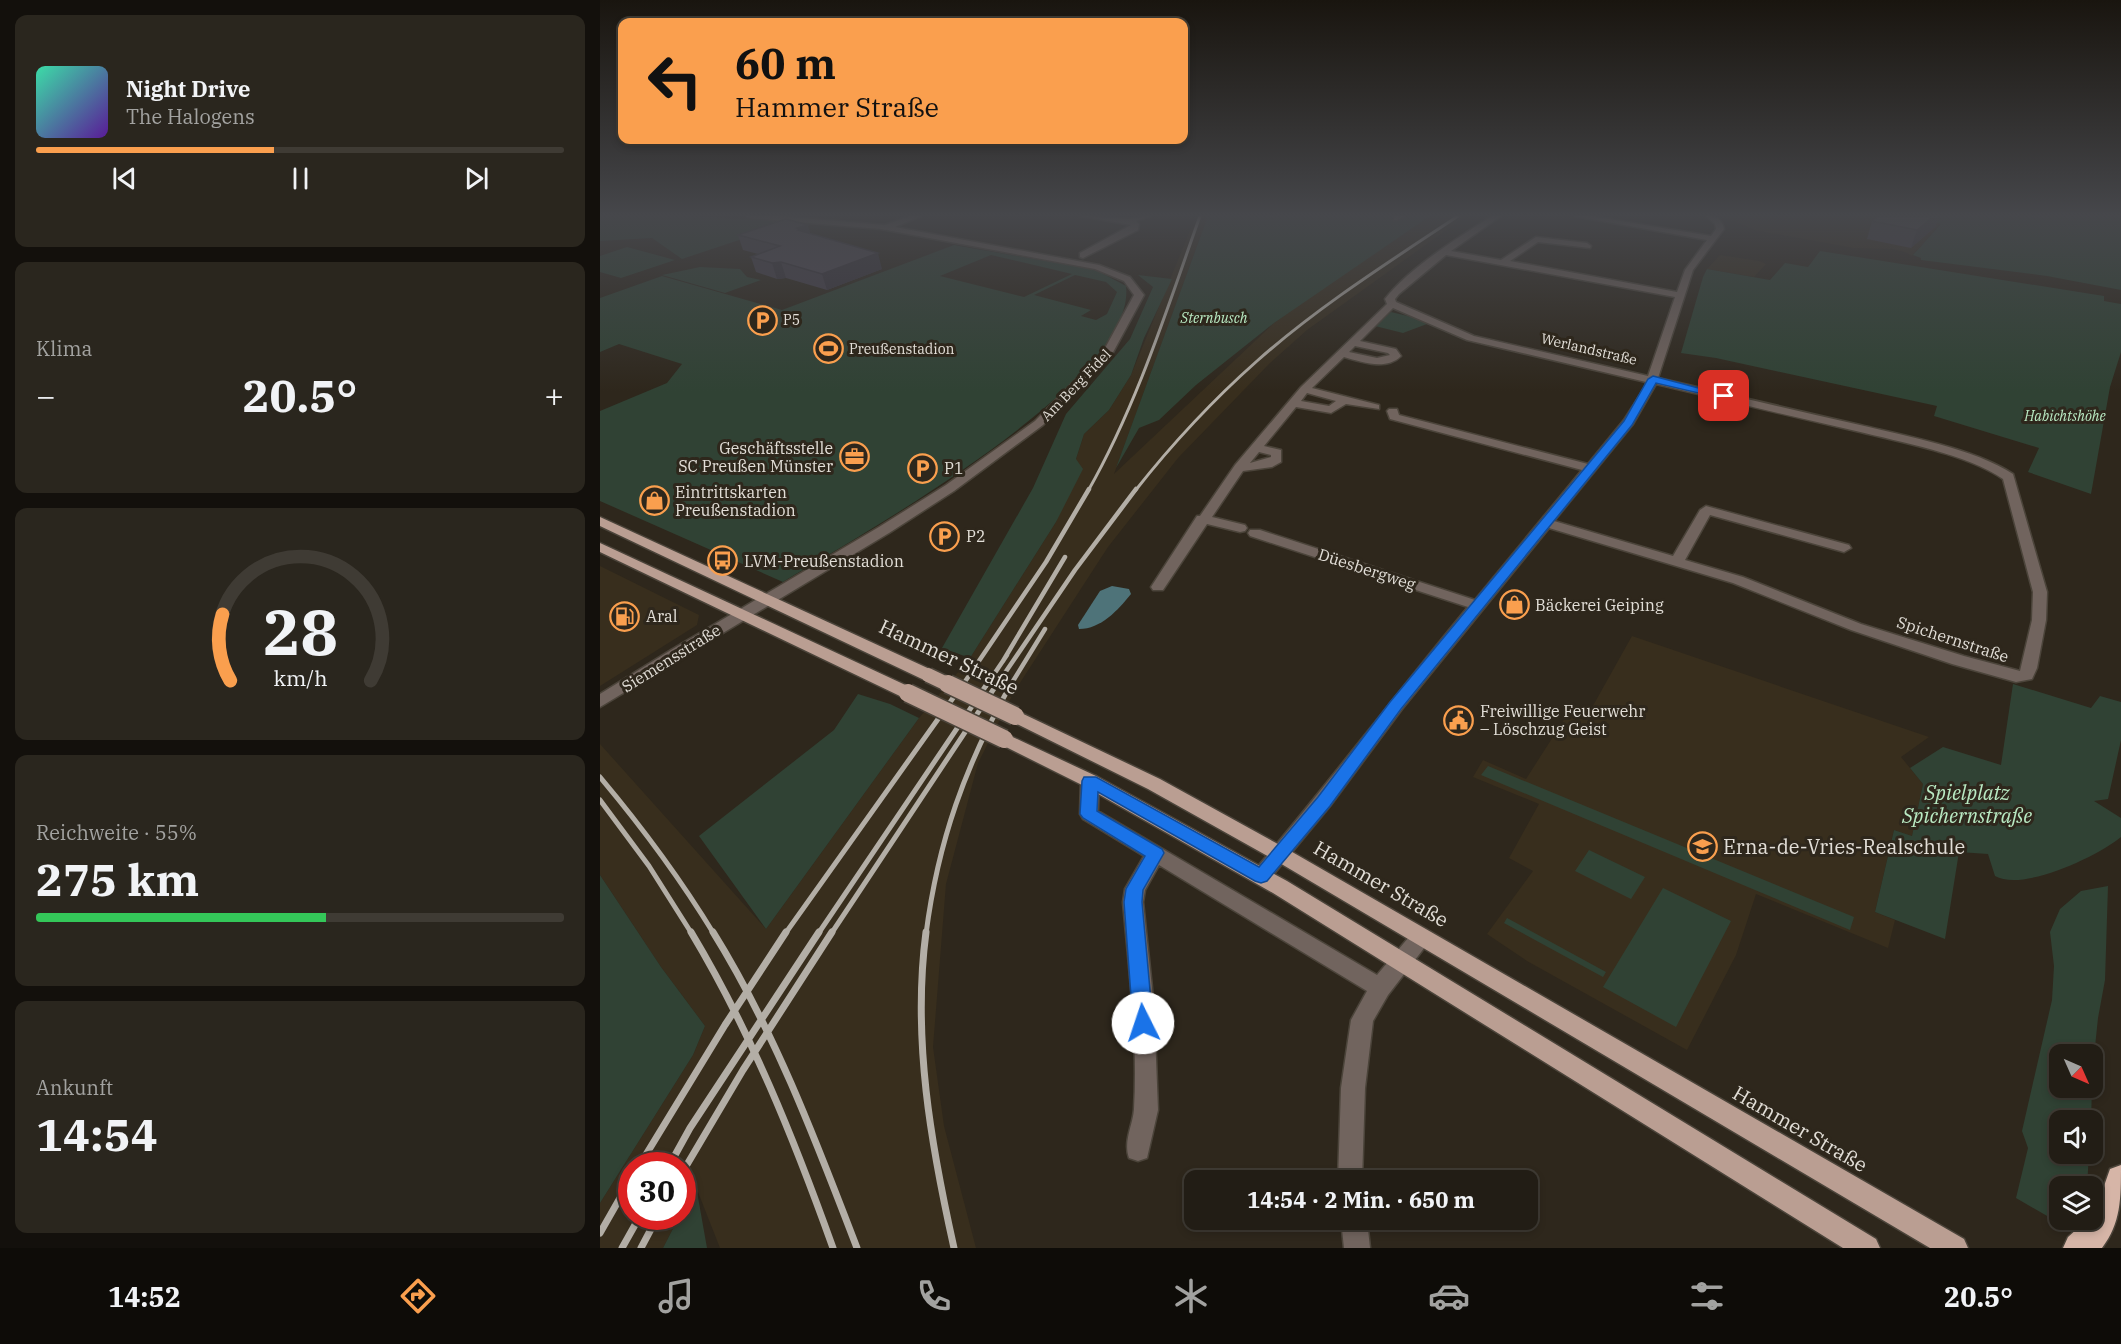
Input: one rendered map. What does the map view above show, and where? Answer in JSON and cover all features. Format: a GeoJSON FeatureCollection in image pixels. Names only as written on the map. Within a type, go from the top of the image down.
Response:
{"type":"FeatureCollection","features":[{"type":"Feature","properties":{"kind":"highway"},"geometry":{"type":"LineString","coordinates":[[2079,1248],[2104,1224],[2121,1180]]}},
{"type":"Feature","properties":{"kind":"main road","name":"Hammer Straße"},"geometry":{"type":"LineString","coordinates":[[600,522],[1016,716],[1154,784],[1280,854],[1955,1248]]}},
{"type":"Feature","properties":{"kind":"main road"},"geometry":{"type":"LineString","coordinates":[[600,547],[1090,781],[1261,876],[1402,960],[1867,1248]]}},
{"type":"Feature","properties":{"kind":"street","name":"Am Berg Fidel"},"geometry":{"type":"LineString","coordinates":[[742,615],[921,507],[1039,423],[1107,354],[1126,322],[1139,295],[1136,286],[1115,274]]}},
{"type":"Feature","properties":{"kind":"street"},"geometry":{"type":"LineString","coordinates":[[1158,587],[1202,519],[1256,447],[1305,389],[1352,342],[1388,311],[1392,304],[1390,298],[1417,274]]}},
{"type":"Feature","properties":{"kind":"street"},"geometry":{"type":"LineString","coordinates":[[1564,274],[1679,295]]}},
{"type":"Feature","properties":{"kind":"street"},"geometry":{"type":"LineString","coordinates":[[1261,876],[1324,801],[1396,705],[1629,423],[1653,379],[1667,341],[1679,295],[1688,274]]}},
{"type":"Feature","properties":{"kind":"street","name":"Werlandstraße"},"geometry":{"type":"LineString","coordinates":[[1392,304],[1471,338],[1895,437],[1952,453],[2009,477]]}},
{"type":"Feature","properties":{"kind":"street"},"geometry":{"type":"LineString","coordinates":[[1341,353],[1381,362],[1396,356],[1392,351],[1352,342]]}},
{"type":"Feature","properties":{"kind":"street"},"geometry":{"type":"LineString","coordinates":[[1305,389],[1375,407]]}},
{"type":"Feature","properties":{"kind":"street"},"geometry":{"type":"LineString","coordinates":[[1293,403],[1331,410],[1344,400]]}},
{"type":"Feature","properties":{"kind":"street"},"geometry":{"type":"LineString","coordinates":[[1393,411],[1394,417],[1592,469]]}},
{"type":"Feature","properties":{"kind":"street"},"geometry":{"type":"LineString","coordinates":[[1239,468],[1268,464],[1277,459],[1277,453],[1256,447]]}},
{"type":"Feature","properties":{"kind":"street","name":"Spichernstraße"},"geometry":{"type":"LineString","coordinates":[[1546,523],[1738,580],[1866,630],[2016,677],[2026,675],[2039,620],[2040,592],[2009,477]]}},
{"type":"Feature","properties":{"kind":"street"},"geometry":{"type":"LineString","coordinates":[[1677,562],[1706,510],[1844,548]]}},
{"type":"Feature","properties":{"kind":"street"},"geometry":{"type":"LineString","coordinates":[[1202,519],[1240,528]]}},
{"type":"Feature","properties":{"kind":"street","name":"Düesbergweg"},"geometry":{"type":"LineString","coordinates":[[1255,532],[1479,606]]}},
{"type":"Feature","properties":{"kind":"street","name":"Siemensstraße"},"geometry":{"type":"LineString","coordinates":[[600,702],[742,615]]}},
{"type":"Feature","properties":{"kind":"street"},"geometry":{"type":"LineString","coordinates":[[1090,781],[1089,814],[1380,987]]}},
{"type":"Feature","properties":{"kind":"street"},"geometry":{"type":"LineString","coordinates":[[1138,1149],[1146,1110],[1143,1007],[1133,902],[1135,889],[1156,853]]}},
{"type":"Feature","properties":{"kind":"street"},"geometry":{"type":"LineString","coordinates":[[1350,1170],[1353,1088],[1362,1020],[1380,987],[1421,937]]}},
{"type":"Feature","properties":{"kind":"street"},"geometry":{"type":"LineString","coordinates":[[1355,1230],[1357,1248]]}},
{"type":"Feature","properties":{"kind":"shaded area"},"geometry":{"type":"Polygon","coordinates":[[[1172,274],[1187,274],[1114,474],[1274,323],[1343,274],[1385,274],[1307,330],[1269,364],[1178,458],[1108,547],[1014,692],[978,763],[946,884],[933,1047],[944,1126],[976,1248],[720,1248],[696,1187],[696,1152],[632,1152],[693,1055],[705,1026],[661,967],[600,875],[600,744],[766,929],[919,718],[970,658],[1056,522],[1084,434],[1109,410],[1131,375],[1172,274]]]}},
{"type":"Feature","properties":{"kind":"shaded area"},"geometry":{"type":"Polygon","coordinates":[[[1738,274],[1757,274],[1754,277],[1738,274]]]}},
{"type":"Feature","properties":{"kind":"shaded area"},"geometry":{"type":"Polygon","coordinates":[[[600,566],[699,615],[697,625],[600,686],[600,566]]]}},
{"type":"Feature","properties":{"kind":"shaded area","name":"Erna-de-Vries-Realschule"},"geometry":{"type":"Polygon","coordinates":[[[1632,636],[1929,737],[1901,757],[1923,784],[1912,836],[1894,830],[1875,912],[1895,920],[1888,948],[1756,894],[1736,955],[1687,1050],[1527,961],[1487,934],[1533,871],[1509,858],[1539,804],[1473,777],[1483,760],[1526,779],[1567,715],[1585,720],[1632,636]]]}},
{"type":"Feature","properties":{"kind":"shaded area"},"geometry":{"type":"Polygon","coordinates":[[[618,1174],[618,1230],[672,1230],[663,1248],[600,1248],[600,1203],[618,1174]]]}},
{"type":"Feature","properties":{"kind":"green space"},"geometry":{"type":"Polygon","coordinates":[[[608,274],[632,274],[621,278],[608,274]]]}},
{"type":"Feature","properties":{"kind":"green space"},"geometry":{"type":"Polygon","coordinates":[[[745,274],[747,277],[761,280],[725,293],[662,275],[745,274]]]}},
{"type":"Feature","properties":{"kind":"green space"},"geometry":{"type":"Polygon","coordinates":[[[877,274],[944,274],[940,276],[1024,297],[1071,274],[1104,274],[1126,286],[1118,324],[1088,366],[1043,410],[987,453],[928,493],[783,582],[600,501],[600,411],[667,383],[682,364],[619,344],[600,352],[600,298],[662,276],[782,310],[877,274]],[[1075,275],[1034,295],[1091,310],[1081,316],[1096,320],[1107,314],[1117,292],[1106,282],[1075,275]]]}},
{"type":"Feature","properties":{"kind":"green space","name":"Sternbusch"},"geometry":{"type":"Polygon","coordinates":[[[1187,274],[1345,274],[1274,323],[1196,385],[1159,420],[1139,428],[1116,468],[1187,274]]]}},
{"type":"Feature","properties":{"kind":"green space","name":"Habichtshöhe"},"geometry":{"type":"Polygon","coordinates":[[[1704,274],[1737,274],[1770,280],[1775,274],[1967,274],[2104,296],[2104,301],[2121,304],[2121,352],[2110,387],[2091,494],[2028,472],[2039,448],[1934,416],[1937,406],[1716,358],[1681,353],[1704,274]]]}},
{"type":"Feature","properties":{"kind":"green space"},"geometry":{"type":"Polygon","coordinates":[[[2033,274],[2121,274],[2121,290],[2033,274]]]}},
{"type":"Feature","properties":{"kind":"green space"},"geometry":{"type":"Polygon","coordinates":[[[1138,275],[1172,279],[1144,338],[1131,375],[1109,410],[1084,434],[1076,459],[1083,469],[1056,522],[970,658],[942,648],[1033,488],[1066,414],[1130,339],[1153,287],[1138,275]]]}},
{"type":"Feature","properties":{"kind":"green space"},"geometry":{"type":"Polygon","coordinates":[[[1391,312],[1416,318],[1427,324],[1403,333],[1375,326],[1391,312]]]}},
{"type":"Feature","properties":{"kind":"green space","name":"Spielplatz Spichernstraße"},"geometry":{"type":"Polygon","coordinates":[[[2013,684],[2091,708],[2100,696],[2121,702],[2121,740],[2108,799],[2094,801],[2121,818],[2121,837],[2096,853],[2060,870],[2023,879],[2008,880],[1995,876],[1988,854],[1959,852],[1945,939],[1875,912],[1894,830],[1912,836],[1923,784],[1910,768],[1943,747],[2001,765],[2013,684]]]}},
{"type":"Feature","properties":{"kind":"green space"},"geometry":{"type":"Polygon","coordinates":[[[858,694],[890,704],[919,718],[766,929],[699,836],[834,730],[858,694]]]}},
{"type":"Feature","properties":{"kind":"green space"},"geometry":{"type":"Polygon","coordinates":[[[1488,766],[1854,917],[1850,930],[1481,775],[1488,766]]]}},
{"type":"Feature","properties":{"kind":"green space"},"geometry":{"type":"Polygon","coordinates":[[[1589,850],[1645,877],[1631,899],[1575,871],[1589,850]]]}},
{"type":"Feature","properties":{"kind":"green space"},"geometry":{"type":"Polygon","coordinates":[[[600,875],[661,967],[705,1026],[693,1055],[632,1152],[618,1152],[618,1174],[600,1203],[600,875]]]}},
{"type":"Feature","properties":{"kind":"green space"},"geometry":{"type":"Polygon","coordinates":[[[2108,886],[2105,980],[2095,1044],[2049,1044],[2049,1098],[2092,1098],[2091,1110],[2049,1110],[2049,1164],[2088,1164],[2088,1176],[2049,1176],[2049,1217],[2016,1198],[2028,1148],[2022,1131],[2052,1000],[2054,966],[2050,932],[2060,909],[2081,891],[2108,886]]]}},
{"type":"Feature","properties":{"kind":"green space"},"geometry":{"type":"Polygon","coordinates":[[[1663,888],[1731,921],[1676,1027],[1603,987],[1663,888]]]}},
{"type":"Feature","properties":{"kind":"green space"},"geometry":{"type":"Polygon","coordinates":[[[1507,918],[1606,972],[1603,977],[1504,923],[1507,918]]]}},
{"type":"Feature","properties":{"kind":"green space"},"geometry":{"type":"Polygon","coordinates":[[[696,1186],[707,1248],[663,1248],[672,1230],[696,1230],[696,1186]]]}},
{"type":"Feature","properties":{"kind":"water"},"geometry":{"type":"Polygon","coordinates":[[[1112,586],[1129,589],[1131,594],[1115,612],[1102,622],[1079,629],[1078,625],[1100,591],[1112,586]]]}},
{"type":"Feature","properties":{"kind":"railway"},"geometry":{"type":"LineString","coordinates":[[1088,491],[1122,425],[1179,274]]}},
{"type":"Feature","properties":{"kind":"railway"},"geometry":{"type":"LineString","coordinates":[[1135,491],[1178,439],[1241,376],[1305,322],[1371,274]]}},
{"type":"Feature","properties":{"kind":"railway"},"geometry":{"type":"LineString","coordinates":[[962,686],[1046,562],[1089,489]]}},
{"type":"Feature","properties":{"kind":"railway"},"geometry":{"type":"LineString","coordinates":[[996,686],[1075,570],[1136,489]]}},
{"type":"Feature","properties":{"kind":"railway"},"geometry":{"type":"LineString","coordinates":[[1003,660],[1065,557]]}},
{"type":"Feature","properties":{"kind":"railway"},"geometry":{"type":"LineString","coordinates":[[1010,686],[1045,629]]}},
{"type":"Feature","properties":{"kind":"railway"},"geometry":{"type":"LineString","coordinates":[[1003,660],[1007,655]]}},
{"type":"Feature","properties":{"kind":"railway"},"geometry":{"type":"LineString","coordinates":[[986,686],[1003,660]]}},
{"type":"Feature","properties":{"kind":"railway"},"geometry":{"type":"LineString","coordinates":[[785,934],[963,684]]}},
{"type":"Feature","properties":{"kind":"railway"},"geometry":{"type":"LineString","coordinates":[[818,934],[987,684]]}},
{"type":"Feature","properties":{"kind":"railway"},"geometry":{"type":"LineString","coordinates":[[831,934],[997,684]]}},
{"type":"Feature","properties":{"kind":"railway"},"geometry":{"type":"LineString","coordinates":[[926,934],[938,867],[956,805],[980,745],[1011,684]]}},
{"type":"Feature","properties":{"kind":"railway"},"geometry":{"type":"LineString","coordinates":[[600,777],[660,853],[714,934]]}},
{"type":"Feature","properties":{"kind":"railway"},"geometry":{"type":"LineString","coordinates":[[600,800],[649,866],[692,934]]}},
{"type":"Feature","properties":{"kind":"railway"},"geometry":{"type":"LineString","coordinates":[[691,932],[734,1011]]}},
{"type":"Feature","properties":{"kind":"railway"},"geometry":{"type":"LineString","coordinates":[[713,932],[747,992]]}},
{"type":"Feature","properties":{"kind":"railway"},"geometry":{"type":"LineString","coordinates":[[747,992],[786,932]]}},
{"type":"Feature","properties":{"kind":"railway"},"geometry":{"type":"LineString","coordinates":[[761,1020],[819,932]]}},
{"type":"Feature","properties":{"kind":"railway"},"geometry":{"type":"LineString","coordinates":[[767,1032],[832,932]]}},
{"type":"Feature","properties":{"kind":"railway"},"geometry":{"type":"LineString","coordinates":[[926,932],[921,1012],[926,1091],[931,1131],[954,1248]]}},
{"type":"Feature","properties":{"kind":"railway"},"geometry":{"type":"LineString","coordinates":[[734,1011],[747,992]]}},
{"type":"Feature","properties":{"kind":"railway"},"geometry":{"type":"LineString","coordinates":[[747,992],[761,1020]]}},
{"type":"Feature","properties":{"kind":"railway"},"geometry":{"type":"LineString","coordinates":[[648,1152],[734,1011]]}},
{"type":"Feature","properties":{"kind":"railway"},"geometry":{"type":"LineString","coordinates":[[734,1011],[748,1039]]}},
{"type":"Feature","properties":{"kind":"railway"},"geometry":{"type":"LineString","coordinates":[[748,1039],[761,1020]]}},
{"type":"Feature","properties":{"kind":"railway"},"geometry":{"type":"LineString","coordinates":[[761,1020],[767,1032]]}},
{"type":"Feature","properties":{"kind":"railway"},"geometry":{"type":"LineString","coordinates":[[754,1052],[767,1032]]}},
{"type":"Feature","properties":{"kind":"railway"},"geometry":{"type":"LineString","coordinates":[[767,1032],[810,1127],[857,1248]]}},
{"type":"Feature","properties":{"kind":"railway"},"geometry":{"type":"LineString","coordinates":[[677,1152],[748,1039]]}},
{"type":"Feature","properties":{"kind":"railway"},"geometry":{"type":"LineString","coordinates":[[748,1039],[754,1052]]}},
{"type":"Feature","properties":{"kind":"railway"},"geometry":{"type":"LineString","coordinates":[[694,1152],[754,1052]]}},
{"type":"Feature","properties":{"kind":"railway"},"geometry":{"type":"LineString","coordinates":[[754,1052],[787,1126],[833,1248]]}},
{"type":"Feature","properties":{"kind":"railway"},"geometry":{"type":"LineString","coordinates":[[600,1233],[618,1202]]}},
{"type":"Feature","properties":{"kind":"railway"},"geometry":{"type":"LineString","coordinates":[[622,1248],[632,1230]]}},
{"type":"Feature","properties":{"kind":"railway"},"geometry":{"type":"LineString","coordinates":[[641,1248],[651,1230]]}},
{"type":"Feature","properties":{"kind":"place","name":"P5"},"geometry":{"type":"Point","coordinates":[762,320]}},
{"type":"Feature","properties":{"kind":"place","name":"Preußenstadion"},"geometry":{"type":"Point","coordinates":[828,349]}},
{"type":"Feature","properties":{"kind":"place","name":"Geschäftsstelle SC Preußen Münster"},"geometry":{"type":"Point","coordinates":[854,457]}},
{"type":"Feature","properties":{"kind":"place","name":"P1"},"geometry":{"type":"Point","coordinates":[923,468]}},
{"type":"Feature","properties":{"kind":"place","name":"Eintrittskarten Preußenstadion"},"geometry":{"type":"Point","coordinates":[654,501]}},
{"type":"Feature","properties":{"kind":"place","name":"P2"},"geometry":{"type":"Point","coordinates":[945,536]}},
{"type":"Feature","properties":{"kind":"place","name":"LVM-Preußenstadion"},"geometry":{"type":"Point","coordinates":[723,561]}},
{"type":"Feature","properties":{"kind":"place","name":"Bäckerei Geiping"},"geometry":{"type":"Point","coordinates":[1514,605]}},
{"type":"Feature","properties":{"kind":"place","name":"Aral"},"geometry":{"type":"Point","coordinates":[625,616]}},
{"type":"Feature","properties":{"kind":"place","name":"Freiwillige Feuerwehr – Löschzug Geist"},"geometry":{"type":"Point","coordinates":[1459,720]}},
{"type":"Feature","properties":{"kind":"place","name":"Erna-de-Vries-Realschule"},"geometry":{"type":"Point","coordinates":[1702,847]}},
{"type":"Feature","properties":{"kind":"route"},"geometry":{"type":"LineString","coordinates":[[1143,1023],[1133,902],[1135,889],[1156,853],[1089,814],[1090,781],[1261,876],[1324,801],[1396,705],[1629,423],[1653,379],[1724,396]]}}]}
